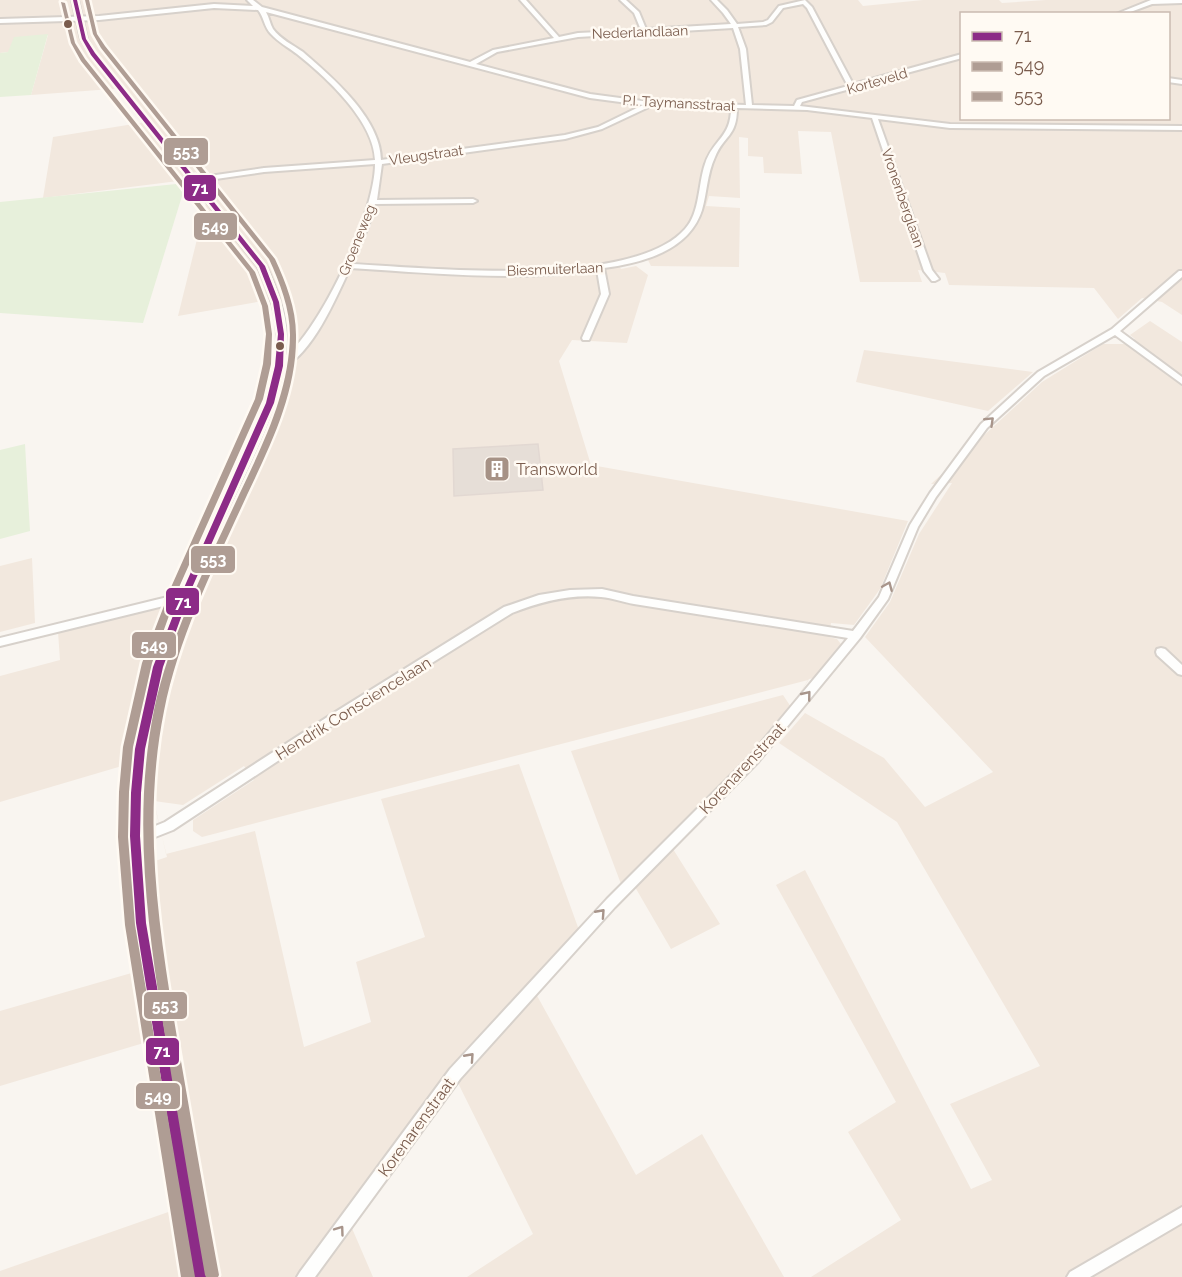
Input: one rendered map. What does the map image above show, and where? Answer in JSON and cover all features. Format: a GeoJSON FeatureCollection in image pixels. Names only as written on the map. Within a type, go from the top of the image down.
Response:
{"type":"FeatureCollection","features":[{"type":"Feature","properties":{"kind":"street"},"geometry":{"type":"LineString","coordinates":[[75,0],[84,39],[93,54],[262,266],[277,298],[282,332],[280,366],[270,404],[168,638],[148,706],[138,775],[136,881],[143,945],[200,1277]]}},
{"type":"Feature","properties":{"kind":"street","name":"Groeneweg"},"geometry":{"type":"LineString","coordinates":[[250,0],[258,8],[276,36],[295,49],[352,105],[375,138],[378,162],[373,202],[330,302],[296,355],[280,366]]}},
{"type":"Feature","properties":{"kind":"street"},"geometry":{"type":"LineString","coordinates":[[523,0],[558,38]]}},
{"type":"Feature","properties":{"kind":"street"},"geometry":{"type":"LineString","coordinates":[[623,0],[636,12],[644,31]]}},
{"type":"Feature","properties":{"kind":"street"},"geometry":{"type":"LineString","coordinates":[[714,0],[738,27],[745,56],[749,107]]}},
{"type":"Feature","properties":{"kind":"street"},"geometry":{"type":"LineString","coordinates":[[803,1],[852,88]]}},
{"type":"Feature","properties":{"kind":"street","name":"Nederlandlaan"},"geometry":{"type":"LineString","coordinates":[[471,64],[488,53],[558,38],[602,32],[764,24],[770,21],[781,7],[803,1]]}},
{"type":"Feature","properties":{"kind":"street"},"geometry":{"type":"LineString","coordinates":[[1124,12],[1151,2],[1182,1]]}},
{"type":"Feature","properties":{"kind":"street","name":"P.I. Taymansstraat"},"geometry":{"type":"LineString","coordinates":[[0,21],[79,19],[186,8],[258,8],[590,96],[650,104],[796,108],[950,126],[1182,128]]}},
{"type":"Feature","properties":{"kind":"street","name":"Korteveld"},"geometry":{"type":"LineString","coordinates":[[796,108],[799,101],[960,57]]}},
{"type":"Feature","properties":{"kind":"street","name":"Vleugstraat"},"geometry":{"type":"LineString","coordinates":[[195,180],[264,170],[378,162],[565,136],[600,128],[650,104]]}},
{"type":"Feature","properties":{"kind":"street","name":"Biesmuiterlaan"},"geometry":{"type":"LineString","coordinates":[[347,266],[434,272],[601,269],[641,260],[674,244],[688,230],[699,206],[711,156],[731,133],[734,106]]}},
{"type":"Feature","properties":{"kind":"street","name":"Vronenberglaan"},"geometry":{"type":"LineString","coordinates":[[874,116],[928,272],[935,279]]}},
{"type":"Feature","properties":{"kind":"street"},"geometry":{"type":"LineString","coordinates":[[373,202],[472,201]]}},
{"type":"Feature","properties":{"kind":"street"},"geometry":{"type":"LineString","coordinates":[[586,338],[605,294],[601,269]]}},
{"type":"Feature","properties":{"kind":"street","name":"Korenarenstraat"},"geometry":{"type":"LineString","coordinates":[[305,1277],[455,1074],[611,903],[754,759],[856,635],[883,599],[918,519],[955,461],[984,426],[1041,374],[1115,331],[1182,273]]}},
{"type":"Feature","properties":{"kind":"street"},"geometry":{"type":"LineString","coordinates":[[1115,331],[1182,381]]}},
{"type":"Feature","properties":{"kind":"street","name":"Hendrik Consciencelaan"},"geometry":{"type":"LineString","coordinates":[[135,840],[169,826],[333,718],[508,610],[536,598],[577,593],[856,635]]}},
{"type":"Feature","properties":{"kind":"street"},"geometry":{"type":"LineString","coordinates":[[0,642],[184,597]]}},
{"type":"Feature","properties":{"kind":"street"},"geometry":{"type":"LineString","coordinates":[[1161,651],[1182,671]]}},
{"type":"Feature","properties":{"kind":"street"},"geometry":{"type":"LineString","coordinates":[[1075,1277],[1182,1215]]}},
{"type":"Feature","properties":{"kind":"shaded area"},"geometry":{"type":"Polygon","coordinates":[[[0,0],[858,0],[863,6],[923,0],[999,0],[1002,3],[1046,0],[1182,0],[1182,315],[1162,302],[1142,298],[1118,319],[1094,288],[949,285],[945,273],[918,270],[922,282],[860,282],[831,132],[798,131],[802,174],[764,173],[763,157],[748,156],[748,138],[739,137],[740,198],[709,196],[706,206],[740,208],[739,267],[651,266],[648,260],[638,254],[616,261],[621,269],[636,266],[648,275],[627,343],[572,340],[559,361],[591,465],[908,521],[880,589],[854,625],[831,623],[829,637],[837,639],[841,644],[815,678],[809,679],[791,708],[767,737],[621,884],[571,751],[783,695],[791,707],[808,680],[202,837],[193,831],[193,820],[254,780],[244,766],[183,805],[154,801],[162,836],[153,799],[148,794],[149,758],[0,802],[0,676],[60,660],[58,632],[166,605],[170,608],[167,615],[186,616],[273,417],[284,381],[288,353],[286,309],[280,298],[178,316],[206,203],[216,197],[203,180],[207,179],[206,176],[200,177],[196,172],[184,175],[186,180],[43,198],[53,137],[152,121],[125,88],[31,95],[48,35],[8,52],[0,53],[0,0]]]}},
{"type":"Feature","properties":{"kind":"shaded area"},"geometry":{"type":"Polygon","coordinates":[[[1150,321],[1182,342],[1182,1277],[811,1277],[901,1220],[848,1132],[896,1102],[776,885],[805,870],[971,1189],[992,1180],[950,1104],[1040,1066],[897,822],[779,743],[805,713],[884,758],[925,807],[993,772],[865,637],[890,602],[919,534],[952,483],[931,484],[1042,382],[1103,344],[1123,344],[1135,339],[1130,335],[1150,321]]]}},
{"type":"Feature","properties":{"kind":"shaded area"},"geometry":{"type":"Polygon","coordinates":[[[864,350],[1033,372],[988,411],[856,382],[864,350]]]}},
{"type":"Feature","properties":{"kind":"shaded area"},"geometry":{"type":"Polygon","coordinates":[[[32,558],[35,623],[0,632],[0,566],[32,558]]]}},
{"type":"Feature","properties":{"kind":"shaded area"},"geometry":{"type":"Polygon","coordinates":[[[519,764],[579,930],[299,1277],[215,1277],[157,956],[149,863],[167,857],[166,854],[255,831],[304,1047],[371,1022],[356,962],[425,937],[381,799],[519,764]]]}},
{"type":"Feature","properties":{"kind":"shaded area"},"geometry":{"type":"Polygon","coordinates":[[[673,849],[720,924],[671,949],[635,887],[673,849]]]}},
{"type":"Feature","properties":{"kind":"shaded area"},"geometry":{"type":"Polygon","coordinates":[[[135,972],[147,1042],[0,1086],[0,1011],[135,972]]]}},
{"type":"Feature","properties":{"kind":"shaded area"},"geometry":{"type":"Polygon","coordinates":[[[535,992],[636,1175],[702,1134],[784,1277],[467,1277],[533,1234],[457,1081],[535,992]]]}},
{"type":"Feature","properties":{"kind":"shaded area"},"geometry":{"type":"Polygon","coordinates":[[[174,1210],[185,1277],[0,1277],[0,1271],[174,1210]]]}},
{"type":"Feature","properties":{"kind":"shaded area"},"geometry":{"type":"Polygon","coordinates":[[[351,1226],[373,1277],[315,1277],[351,1226]]]}},
{"type":"Feature","properties":{"kind":"green space"},"geometry":{"type":"Polygon","coordinates":[[[48,34],[31,95],[0,97],[0,53],[8,52],[14,37],[48,34]]]}},
{"type":"Feature","properties":{"kind":"green space"},"geometry":{"type":"Polygon","coordinates":[[[186,183],[143,323],[0,313],[0,202],[186,183]]]}},
{"type":"Feature","properties":{"kind":"green space"},"geometry":{"type":"Polygon","coordinates":[[[25,444],[30,531],[0,539],[0,450],[25,444]]]}},
{"type":"Feature","properties":{"kind":"building","name":"Transworld"},"geometry":{"type":"Polygon","coordinates":[[[538,444],[543,490],[454,496],[453,449],[538,444]]]}},
{"type":"Feature","properties":{"kind":"transit line","name":"71"},"geometry":{"type":"LineString","coordinates":[[75,0],[84,39],[93,54],[262,266],[276,302],[281,334],[279,366],[270,403],[187,590],[158,667],[140,749],[136,793],[135,836],[141,923],[200,1277]]}},
{"type":"Feature","properties":{"kind":"transit line","name":"553"},"geometry":{"type":"LineString","coordinates":[[87,0],[95,34],[103,47],[272,259],[287,296],[293,325],[292,357],[283,401],[267,443],[204,580],[173,657],[159,711],[152,755],[148,844],[155,934],[168,1023],[212,1275]]}},
{"type":"Feature","properties":{"kind":"transit line","name":"549"},"geometry":{"type":"LineString","coordinates":[[63,3],[73,43],[83,60],[252,272],[265,306],[269,334],[267,364],[259,399],[176,585],[147,663],[128,747],[124,792],[123,837],[130,925],[188,1277]]}},
{"type":"Feature","properties":{"kind":"place","name":"Transworld"},"geometry":{"type":"Point","coordinates":[497,469]}}]}
